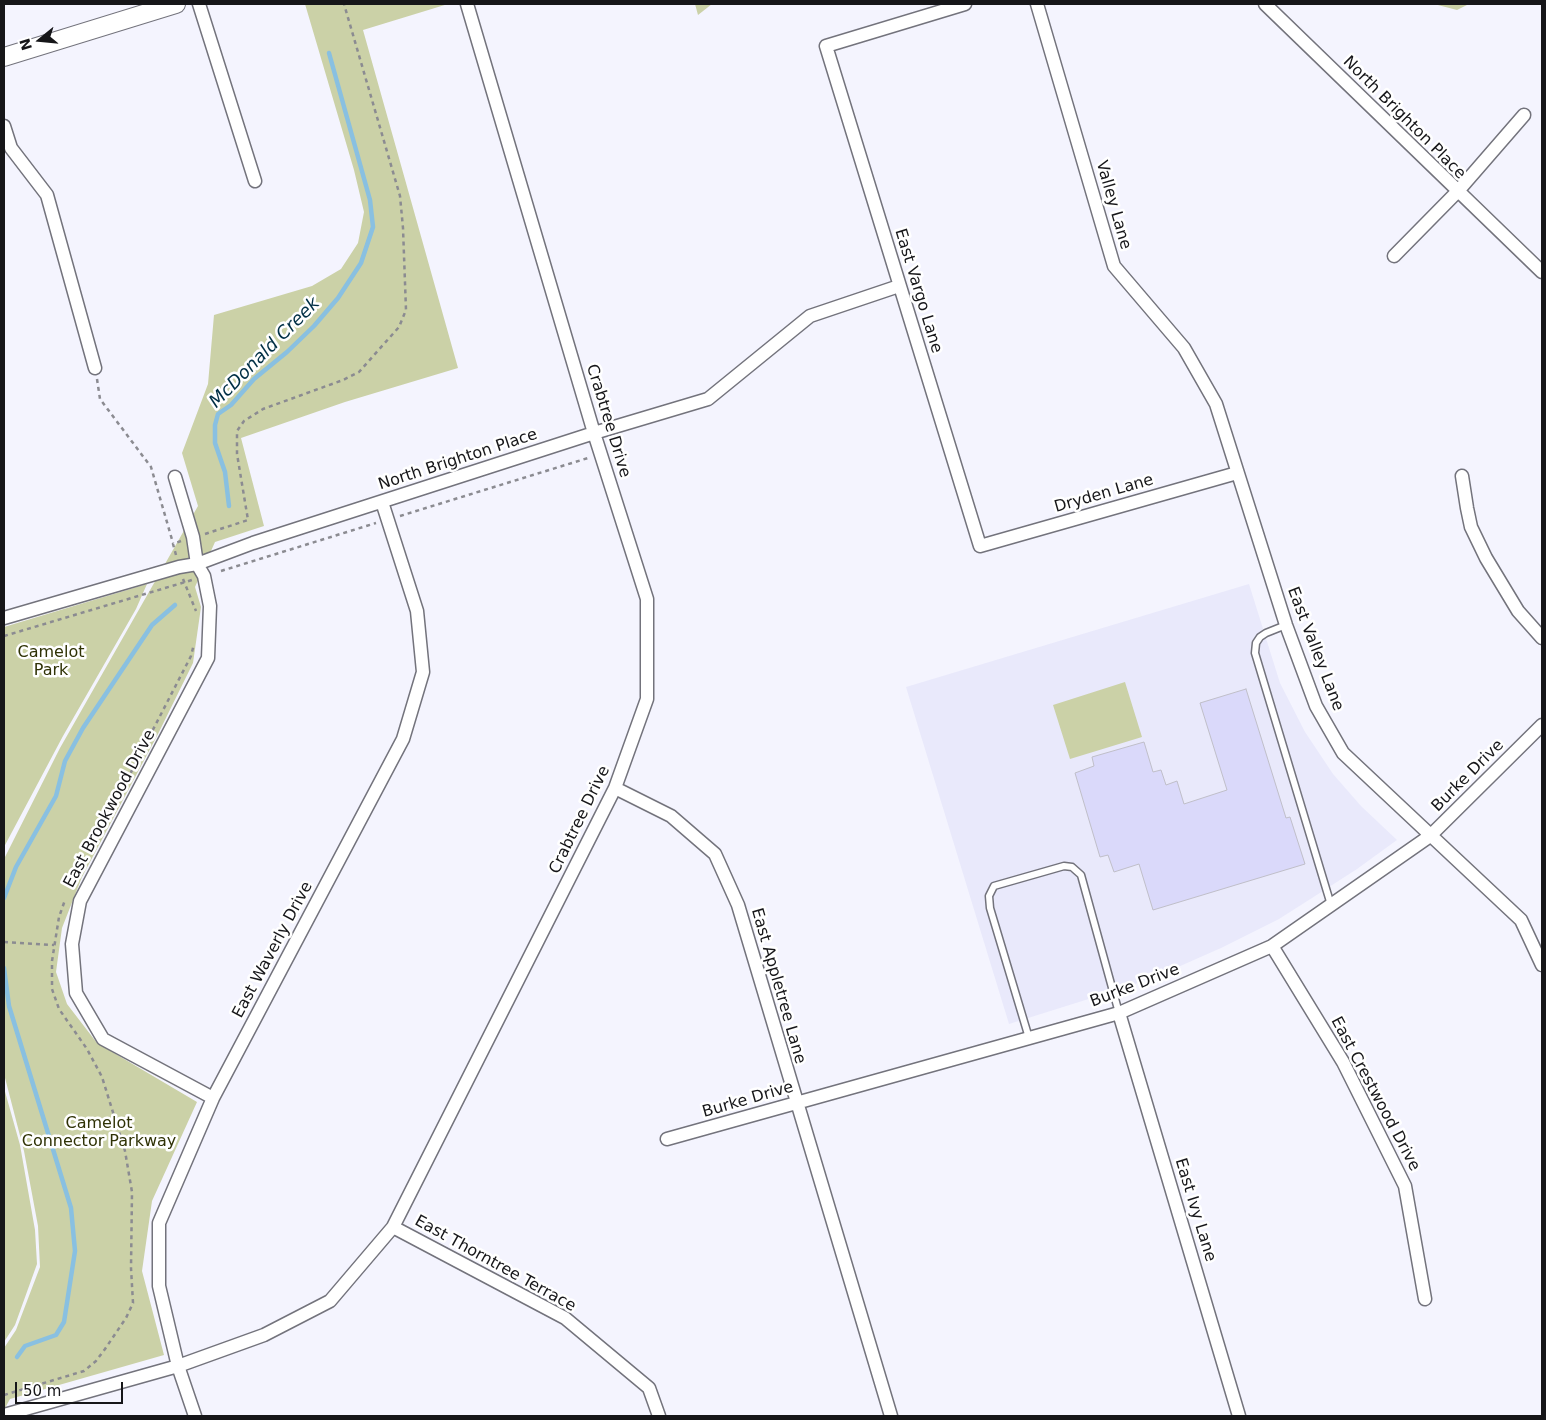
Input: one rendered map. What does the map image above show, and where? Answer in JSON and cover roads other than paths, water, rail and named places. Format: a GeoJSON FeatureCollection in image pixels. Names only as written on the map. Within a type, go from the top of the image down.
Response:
{"type":"FeatureCollection","features":[{"type":"Feature","properties":{"kind":"main road"},"geometry":{"type":"LineString","coordinates":[[4,57],[176,4]]}},
{"type":"Feature","properties":{"kind":"street"},"geometry":{"type":"LineString","coordinates":[[199,4],[255,181]]}},
{"type":"Feature","properties":{"kind":"street","name":"Crabtree Drive"},"geometry":{"type":"LineString","coordinates":[[4,1415],[178,1366],[264,1335],[330,1301],[393,1227],[616,788],[647,699],[647,599],[594,433],[468,4]]}},
{"type":"Feature","properties":{"kind":"street","name":"East Vargo Lane"},"geometry":{"type":"LineString","coordinates":[[965,4],[826,46],[980,546]]}},
{"type":"Feature","properties":{"kind":"street","name":"Valley Lane"},"geometry":{"type":"LineString","coordinates":[[1037,4],[1114,266],[1184,348],[1216,404],[1237,474]]}},
{"type":"Feature","properties":{"kind":"street","name":"North Brighton Place"},"geometry":{"type":"LineString","coordinates":[[1265,4],[1458,191],[1394,256]]}},
{"type":"Feature","properties":{"kind":"street"},"geometry":{"type":"LineString","coordinates":[[1524,115],[1458,191],[1542,272]]}},
{"type":"Feature","properties":{"kind":"street"},"geometry":{"type":"LineString","coordinates":[[4,126],[11,148],[47,195],[95,368]]}},
{"type":"Feature","properties":{"kind":"street","name":"North Brighton Place"},"geometry":{"type":"LineString","coordinates":[[4,618],[179,566],[197,564],[253,543],[594,433],[708,399],[810,316],[899,286]]}},
{"type":"Feature","properties":{"kind":"street","name":"Dryden Lane"},"geometry":{"type":"LineString","coordinates":[[980,546],[1237,474]]}},
{"type":"Feature","properties":{"kind":"street","name":"East Valley Lane"},"geometry":{"type":"LineString","coordinates":[[1237,474],[1286,625],[1316,706],[1343,753],[1521,920],[1542,965]]}},
{"type":"Feature","properties":{"kind":"street"},"geometry":{"type":"LineString","coordinates":[[1462,476],[1471,527],[1486,558],[1518,611],[1542,638]]}},
{"type":"Feature","properties":{"kind":"street","name":"East Brookwood Drive"},"geometry":{"type":"LineString","coordinates":[[175,477],[193,537],[197,564],[204,576],[210,606],[208,658],[80,901],[72,944],[76,992],[103,1039],[213,1098]]}},
{"type":"Feature","properties":{"kind":"street","name":"East Waverly Drive"},"geometry":{"type":"LineString","coordinates":[[195,1416],[178,1366],[159,1286],[159,1223],[213,1098],[403,739],[423,672],[417,611],[382,502]]}},
{"type":"Feature","properties":{"kind":"street","name":"Burke Drive"},"geometry":{"type":"LineString","coordinates":[[667,1140],[1119,1013],[1272,946],[1430,836],[1542,725]]}},
{"type":"Feature","properties":{"kind":"street","name":"East Appletree Lane"},"geometry":{"type":"LineString","coordinates":[[616,788],[671,816],[715,854],[738,905],[891,1416]]}},
{"type":"Feature","properties":{"kind":"street","name":"East Crestwood Drive"},"geometry":{"type":"LineString","coordinates":[[1272,946],[1343,1062],[1405,1186],[1425,1299]]}},
{"type":"Feature","properties":{"kind":"street","name":"East Ivy Lane"},"geometry":{"type":"LineString","coordinates":[[1119,1013],[1239,1416]]}},
{"type":"Feature","properties":{"kind":"street","name":"East Thorntree Terrace"},"geometry":{"type":"LineString","coordinates":[[393,1227],[565,1318],[649,1388],[659,1416]]}},
{"type":"Feature","properties":{"kind":"lane"},"geometry":{"type":"LineString","coordinates":[[1286,625],[1260,637],[1256,643],[1255,653],[1331,905]]}},
{"type":"Feature","properties":{"kind":"lane"},"geometry":{"type":"LineString","coordinates":[[1029,1038],[991,913],[989,896],[994,886],[1064,866],[1072,867],[1081,875],[1119,1013]]}},
{"type":"Feature","properties":{"kind":"waterway","name":"McDonald Creek"},"geometry":{"type":"LineString","coordinates":[[229,506],[225,472],[215,443],[215,425],[218,414],[231,405],[254,379],[287,352],[314,326],[338,298],[361,263],[373,227],[370,200],[329,53]]}},
{"type":"Feature","properties":{"kind":"waterway","name":"McDonald Creek"},"geometry":{"type":"LineString","coordinates":[[4,898],[16,867],[56,796],[65,761],[83,728],[152,625],[175,605]]}},
{"type":"Feature","properties":{"kind":"waterway","name":"McDonald Creek"},"geometry":{"type":"LineString","coordinates":[[4,968],[9,1006],[71,1208],[75,1251],[64,1322],[56,1335],[25,1346],[17,1357]]}},
{"type":"Feature","properties":{"kind":"park label","name":"Camelot Park"},"geometry":{"type":"Point","coordinates":[51,662]}},
{"type":"Feature","properties":{"kind":"park label","name":"Camelot Connector Parkway"},"geometry":{"type":"Point","coordinates":[99,1133]}}]}
